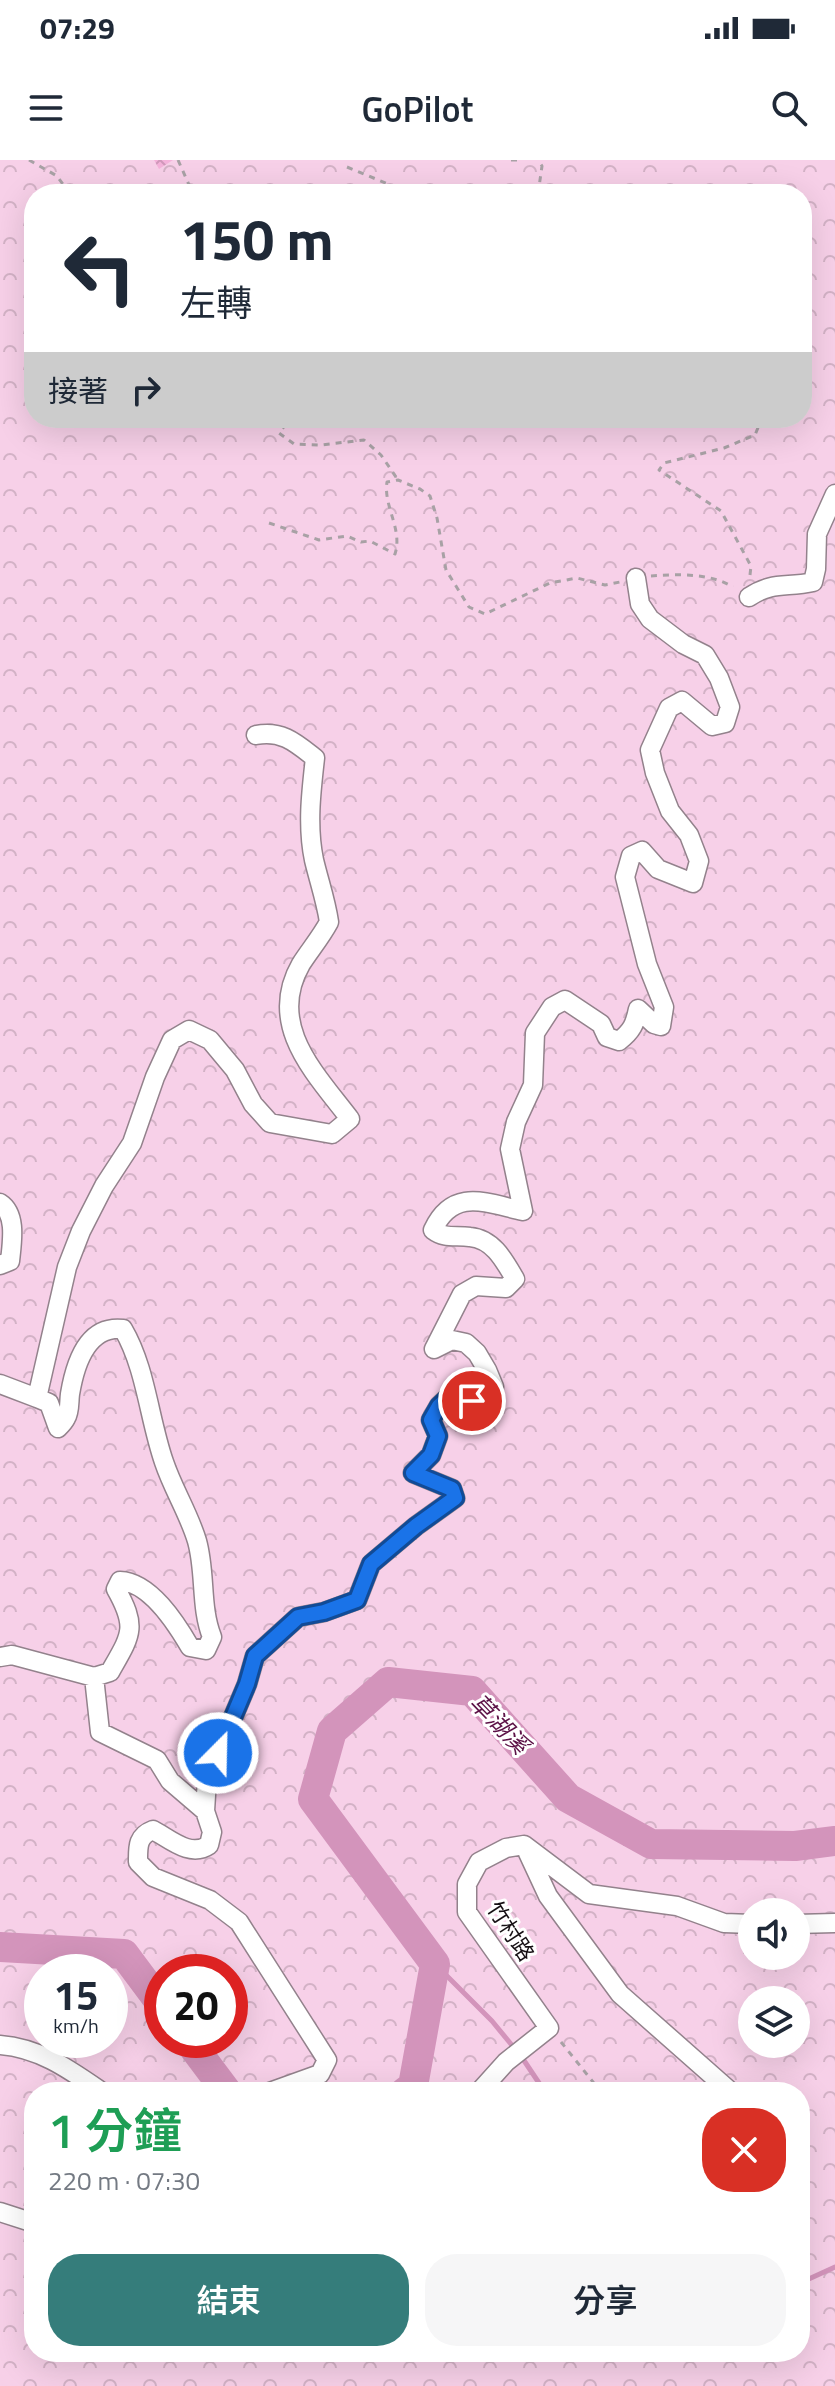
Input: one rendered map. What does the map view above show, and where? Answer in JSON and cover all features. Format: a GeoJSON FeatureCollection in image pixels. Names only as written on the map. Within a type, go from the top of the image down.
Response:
{"type":"FeatureCollection","features":[{"type":"Feature","properties":{"kind":"street"},"geometry":{"type":"LineString","coordinates":[[749,597],[764,586],[813,582],[817,534],[835,494]]}},
{"type":"Feature","properties":{"kind":"street"},"geometry":{"type":"LineString","coordinates":[[298,2082],[320,2074],[327,2060],[239,1922],[210,1900],[153,1877],[138,1862],[139,1841],[145,1833],[153,1830],[191,1851],[201,1851],[209,1845],[212,1832],[205,1811],[207,1779],[247,1684],[255,1656],[298,1617],[357,1600],[371,1564],[455,1498],[452,1489],[413,1473],[431,1455],[438,1436],[431,1420],[439,1406],[456,1390],[489,1408],[494,1387],[477,1353],[466,1343],[452,1340],[434,1349],[462,1294],[476,1286],[506,1288],[515,1279],[503,1258],[490,1244],[473,1237],[442,1237],[433,1230],[439,1217],[451,1205],[468,1200],[523,1211],[510,1149],[516,1122],[533,1085],[535,1033],[552,1007],[565,1000],[601,1024],[607,1037],[619,1041],[636,1024],[638,1009],[654,1024],[661,1026],[664,1007],[647,964],[625,877],[631,856],[642,851],[658,869],[693,883],[699,861],[689,835],[670,811],[655,773],[650,750],[669,708],[682,701],[712,726],[725,723],[730,707],[719,678],[705,655],[683,644],[650,619],[640,604],[636,578]]}},
{"type":"Feature","properties":{"kind":"street"},"geometry":{"type":"LineString","coordinates":[[37,1398],[67,1267],[99,1197],[132,1143],[172,1040],[189,1030],[210,1040],[235,1070],[253,1104],[270,1123],[332,1134],[350,1119],[309,1067],[290,1029],[290,994],[301,965],[329,922],[326,898],[314,861],[309,819],[315,758],[293,740],[271,732],[256,735]]}},
{"type":"Feature","properties":{"kind":"street"},"geometry":{"type":"LineString","coordinates":[[0,1203],[10,1215],[12,1245],[10,1261],[0,1265]]}},
{"type":"Feature","properties":{"kind":"street"},"geometry":{"type":"LineString","coordinates":[[0,1384],[49,1403],[58,1428],[68,1417],[70,1391],[78,1363],[91,1339],[108,1327],[123,1329],[133,1346],[164,1463],[197,1542],[205,1619],[212,1637],[206,1650],[190,1647],[169,1613],[131,1581],[120,1581],[116,1589],[129,1612],[130,1630],[110,1672],[94,1677],[12,1655],[0,1657]]}},
{"type":"Feature","properties":{"kind":"street"},"geometry":{"type":"LineString","coordinates":[[94,1677],[100,1732],[157,1760],[170,1781],[205,1811]]}},
{"type":"Feature","properties":{"kind":"street"},"geometry":{"type":"LineString","coordinates":[[524,1845],[589,1894],[677,1906],[724,1923],[738,1924]]}},
{"type":"Feature","properties":{"kind":"street"},"geometry":{"type":"LineString","coordinates":[[524,1845],[548,1896],[620,1994],[720,2082]]}},
{"type":"Feature","properties":{"kind":"street","name":"竹村路"},"geometry":{"type":"LineString","coordinates":[[524,1845],[506,1848],[479,1862],[467,1884],[467,1912],[549,2028]]}},
{"type":"Feature","properties":{"kind":"street"},"geometry":{"type":"LineString","coordinates":[[810,1924],[835,1923]]}},
{"type":"Feature","properties":{"kind":"street"},"geometry":{"type":"LineString","coordinates":[[488,2082],[506,2062],[549,2028]]}},
{"type":"Feature","properties":{"kind":"street"},"geometry":{"type":"LineString","coordinates":[[0,2045],[19,2046],[58,2062],[87,2082]]}},
{"type":"Feature","properties":{"kind":"street"},"geometry":{"type":"LineString","coordinates":[[0,2212],[24,2220]]}},
{"type":"Feature","properties":{"kind":"path"},"geometry":{"type":"LineString","coordinates":[[29,160],[57,176],[63,184]]}},
{"type":"Feature","properties":{"kind":"path"},"geometry":{"type":"LineString","coordinates":[[178,160],[189,184]]}},
{"type":"Feature","properties":{"kind":"path"},"geometry":{"type":"LineString","coordinates":[[511,160],[517,160]]}},
{"type":"Feature","properties":{"kind":"path"},"geometry":{"type":"LineString","coordinates":[[538,160],[542,166],[539,184]]}},
{"type":"Feature","properties":{"kind":"path"},"geometry":{"type":"LineString","coordinates":[[347,167],[388,184]]}},
{"type":"Feature","properties":{"kind":"path"},"geometry":{"type":"LineString","coordinates":[[283,428],[279,433],[294,444],[321,445],[364,440],[381,455],[398,480]]}},
{"type":"Feature","properties":{"kind":"path"},"geometry":{"type":"LineString","coordinates":[[269,523],[319,540],[347,536],[361,542],[370,541],[395,554],[398,546],[394,517],[386,490],[387,482],[398,480],[430,496],[446,570],[469,607],[485,614],[550,583],[577,578],[605,585],[636,578],[690,575],[723,581],[749,597],[751,566],[721,511],[659,470],[664,463],[724,448],[755,435],[758,428]]}},
{"type":"Feature","properties":{"kind":"path"},"geometry":{"type":"LineString","coordinates":[[549,2028],[593,2082]]}},
{"type":"Feature","properties":{"kind":"green space"},"geometry":{"type":"Polygon","coordinates":[[[0,160],[835,160],[835,2386],[0,2386],[0,160]]]}},
{"type":"Feature","properties":{"kind":"building"},"geometry":{"type":"Polygon","coordinates":[[[154,160],[173,160],[159,169],[154,160]]]}},
{"type":"Feature","properties":{"kind":"waterway","name":"草湖溪"},"geometry":{"type":"LineString","coordinates":[[414,2082],[435,1964],[313,1799],[332,1731],[388,1682],[472,1691],[568,1798],[651,1844],[795,1846],[835,1841]]}},
{"type":"Feature","properties":{"kind":"waterway","name":"草湖溪"},"geometry":{"type":"LineString","coordinates":[[0,1947],[124,1954],[144,1981]]}},
{"type":"Feature","properties":{"kind":"waterway","name":"草湖溪"},"geometry":{"type":"LineString","coordinates":[[435,1964],[492,2021],[515,2049]]}},
{"type":"Feature","properties":{"kind":"waterway","name":"草湖溪"},"geometry":{"type":"LineString","coordinates":[[521,2056],[538,2082]]}},
{"type":"Feature","properties":{"kind":"waterway","name":"草湖溪"},"geometry":{"type":"LineString","coordinates":[[202,2058],[220,2082]]}},
{"type":"Feature","properties":{"kind":"waterway","name":"草湖溪"},"geometry":{"type":"LineString","coordinates":[[810,2278],[835,2267]]}},
{"type":"Feature","properties":{"kind":"route"},"geometry":{"type":"LineString","coordinates":[[218,1753],[247,1684],[255,1656],[298,1617],[357,1600],[371,1564],[455,1498],[452,1489],[413,1473],[431,1455],[438,1436],[431,1420],[439,1406],[456,1390],[472,1401]]}}]}
